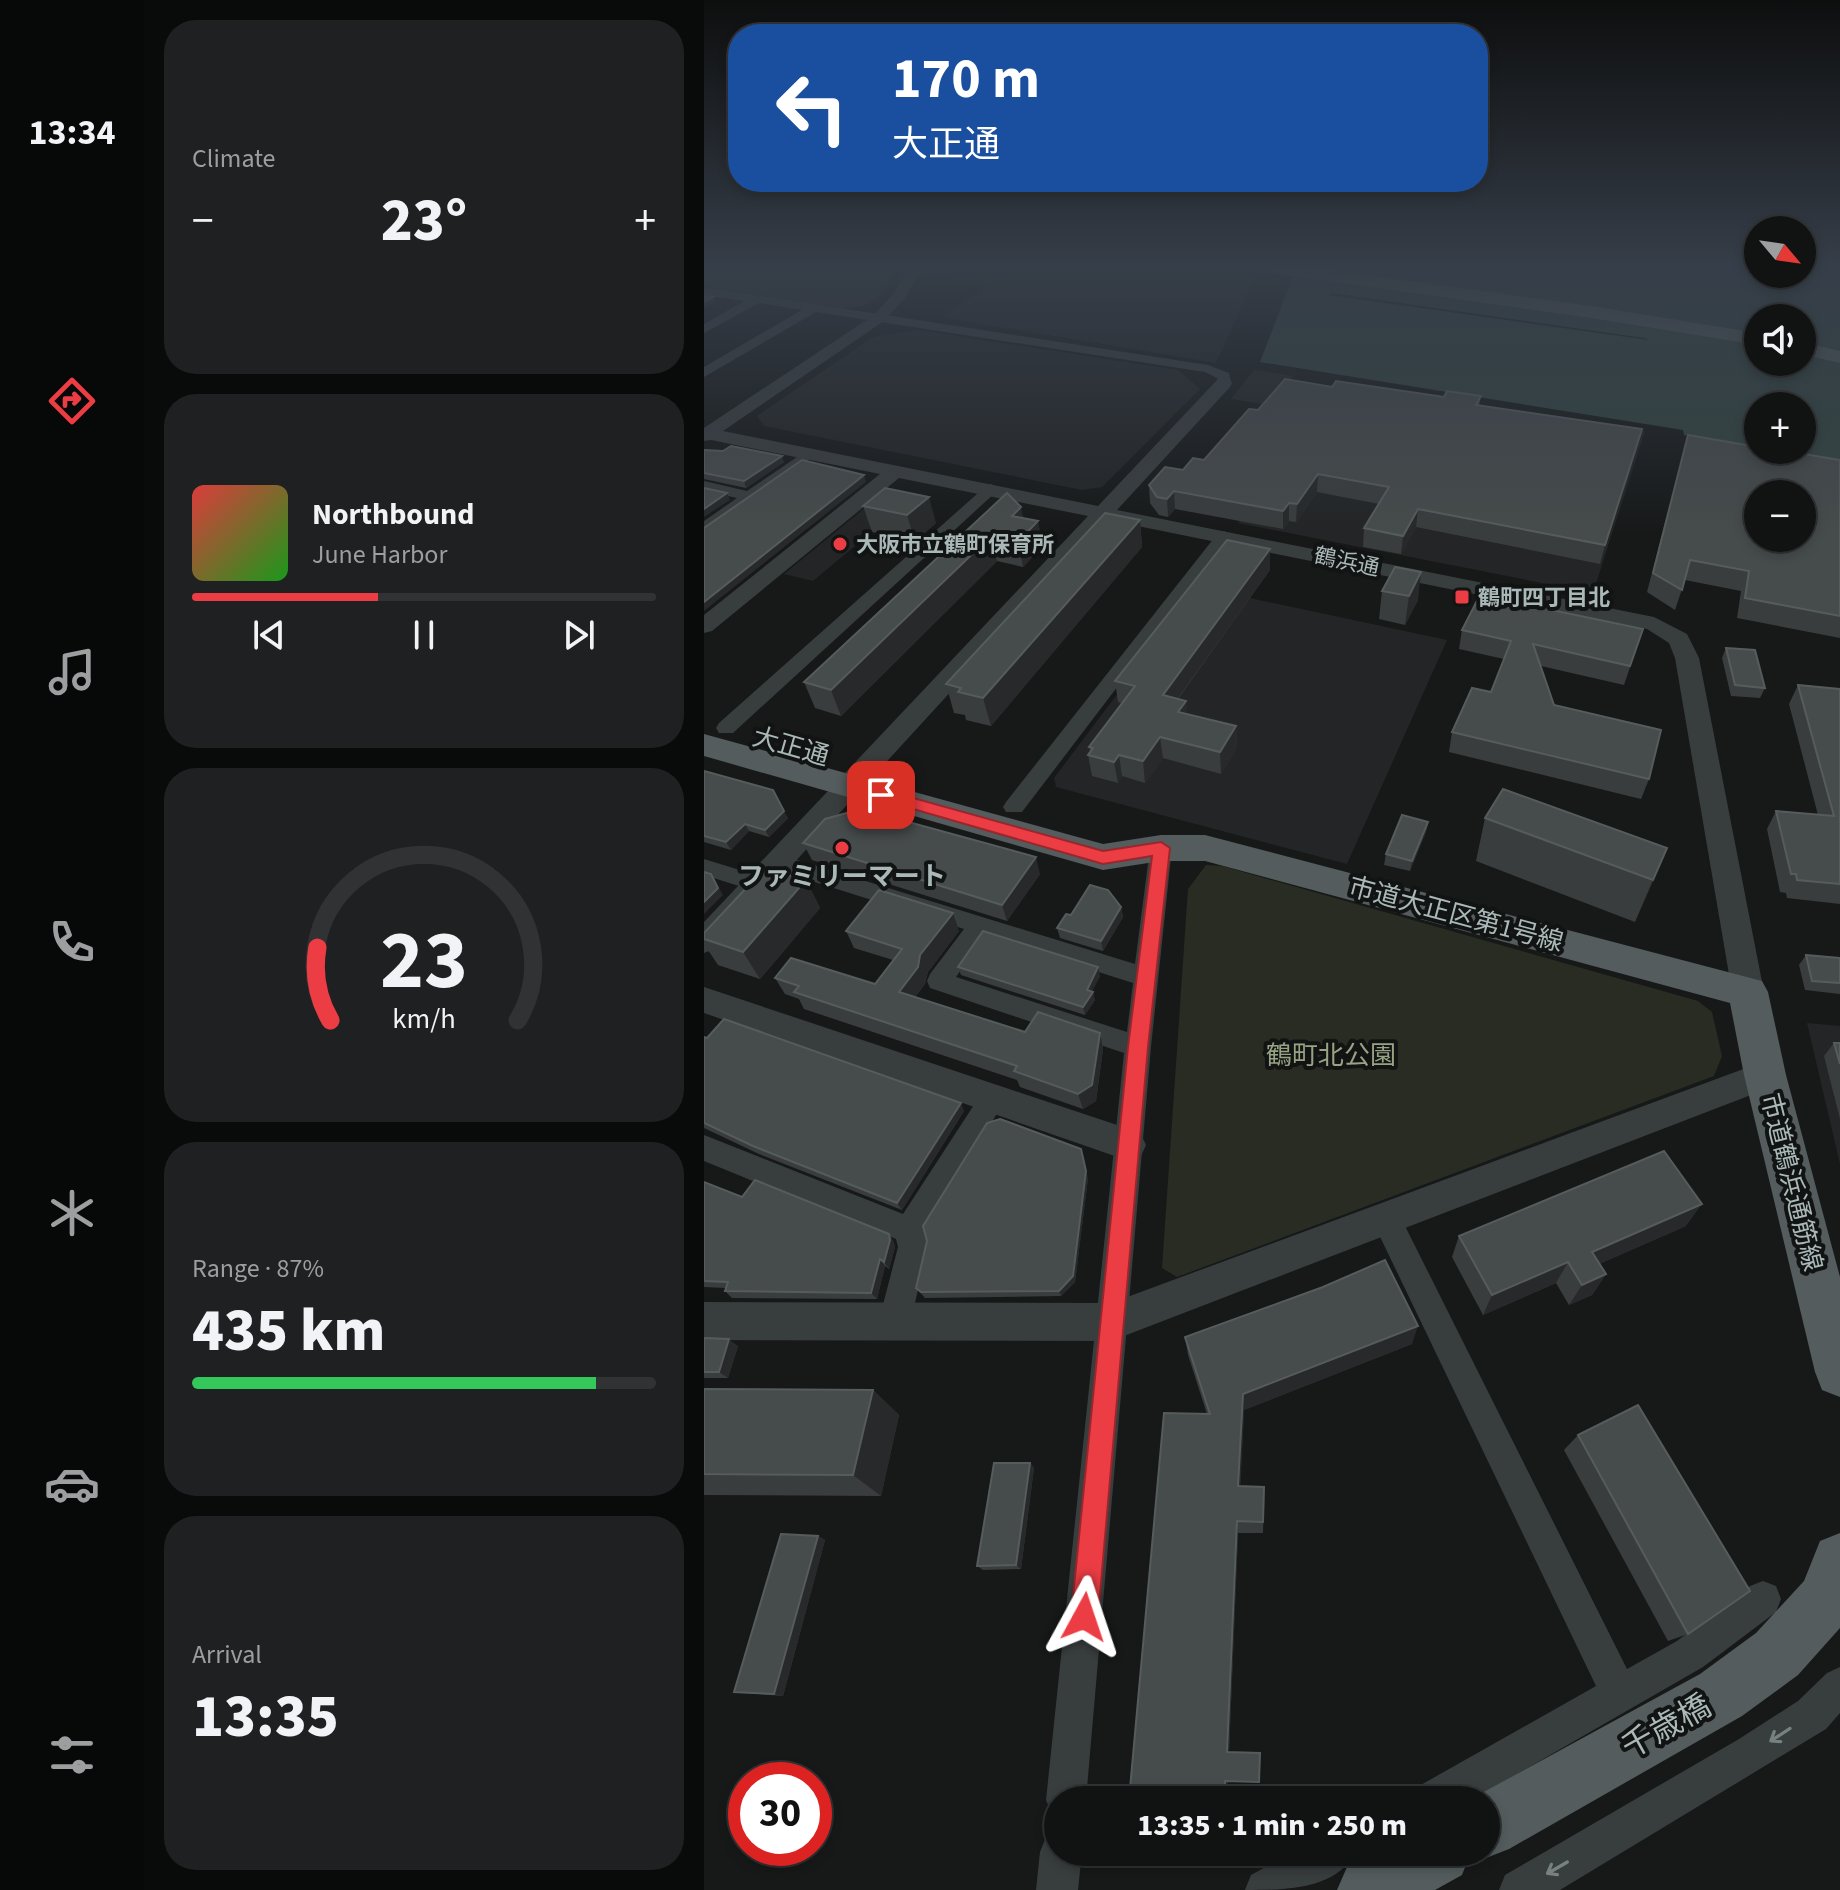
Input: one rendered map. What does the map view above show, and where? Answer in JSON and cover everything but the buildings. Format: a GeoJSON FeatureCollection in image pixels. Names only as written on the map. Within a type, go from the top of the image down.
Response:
{"type":"FeatureCollection","features":[{"type":"Feature","properties":{"kind":"main road","name":"大正通"},"geometry":{"type":"LineString","coordinates":[[711,731],[1103,857],[1161,848]]}},
{"type":"Feature","properties":{"kind":"main road","name":"大正通"},"geometry":{"type":"LineString","coordinates":[[858,776],[1014,807],[1161,848]]}},
{"type":"Feature","properties":{"kind":"main road","name":"市道大正区第1号線"},"geometry":{"type":"LineString","coordinates":[[1161,848],[1205,848],[1748,992]]}},
{"type":"Feature","properties":{"kind":"main road","name":"市道鶴浜通筋線"},"geometry":{"type":"LineString","coordinates":[[1748,992],[1765,1075],[1840,1372]]}},
{"type":"Feature","properties":{"kind":"main road","name":"千歳橋"},"geometry":{"type":"LineString","coordinates":[[1500,1818],[1721,1695],[1777,1654],[1812,1618],[1832,1580]]}},
{"type":"Feature","properties":{"kind":"main road"},"geometry":{"type":"LineString","coordinates":[[1370,1890],[1414,1866]]}},
{"type":"Feature","properties":{"kind":"street"},"geometry":{"type":"LineString","coordinates":[[704,373],[732,356]]}},
{"type":"Feature","properties":{"kind":"street"},"geometry":{"type":"LineString","coordinates":[[705,434],[822,356]]}},
{"type":"Feature","properties":{"kind":"street"},"geometry":{"type":"LineString","coordinates":[[704,941],[1224,383],[1224,376],[1208,369],[1125,356]]}},
{"type":"Feature","properties":{"kind":"street","name":"鶴浜通"},"geometry":{"type":"LineString","coordinates":[[705,434],[1103,511],[1654,624],[1679,639],[1687,658],[1748,992]]}},
{"type":"Feature","properties":{"kind":"street"},"geometry":{"type":"LineString","coordinates":[[704,529],[809,453]]}},
{"type":"Feature","properties":{"kind":"street"},"geometry":{"type":"LineString","coordinates":[[704,626],[897,470]]}},
{"type":"Feature","properties":{"kind":"street"},"geometry":{"type":"LineString","coordinates":[[704,486],[750,496]]}},
{"type":"Feature","properties":{"kind":"street"},"geometry":{"type":"LineString","coordinates":[[711,731],[991,489]]}},
{"type":"Feature","properties":{"kind":"street"},"geometry":{"type":"LineString","coordinates":[[704,509],[725,514]]}},
{"type":"Feature","properties":{"kind":"street"},"geometry":{"type":"LineString","coordinates":[[1014,807],[1224,536]]}},
{"type":"Feature","properties":{"kind":"street"},"geometry":{"type":"LineString","coordinates":[[1067,1786],[1138,1047],[1161,848]]}},
{"type":"Feature","properties":{"kind":"street"},"geometry":{"type":"LineString","coordinates":[[778,862],[1145,977]]}},
{"type":"Feature","properties":{"kind":"street"},"geometry":{"type":"LineString","coordinates":[[704,867],[758,884]]}},
{"type":"Feature","properties":{"kind":"street"},"geometry":{"type":"LineString","coordinates":[[979,926],[939,981],[1138,1047]]}},
{"type":"Feature","properties":{"kind":"street"},"geometry":{"type":"LineString","coordinates":[[704,1000],[1129,1145]]}},
{"type":"Feature","properties":{"kind":"street"},"geometry":{"type":"LineString","coordinates":[[704,1321],[1111,1322],[1765,1075]]}},
{"type":"Feature","properties":{"kind":"street"},"geometry":{"type":"LineString","coordinates":[[895,1320],[913,1247],[909,1230],[993,1099]]}},
{"type":"Feature","properties":{"kind":"street"},"geometry":{"type":"LineString","coordinates":[[704,1148],[909,1230]]}},
{"type":"Feature","properties":{"kind":"street"},"geometry":{"type":"LineString","coordinates":[[1387,1220],[1620,1694]]}},
{"type":"Feature","properties":{"kind":"street"},"geometry":{"type":"LineString","coordinates":[[1458,1786],[1690,1654],[1763,1599]]}},
{"type":"Feature","properties":{"kind":"street"},"geometry":{"type":"LineString","coordinates":[[1520,1890],[1753,1753],[1812,1715],[1840,1686]]}},
{"type":"Feature","properties":{"kind":"street"},"geometry":{"type":"LineString","coordinates":[[1057,1890],[1060,1866]]}},
{"type":"Feature","properties":{"kind":"street"},"geometry":{"type":"LineString","coordinates":[[1266,1890],[1309,1866]]}},
{"type":"Feature","properties":{"kind":"shaded area"},"geometry":{"type":"Polygon","coordinates":[[[845,356],[1088,356],[1178,370],[1200,389],[1102,487],[1082,490],[764,426],[757,416],[845,356]]]}},
{"type":"Feature","properties":{"kind":"shaded area"},"geometry":{"type":"Polygon","coordinates":[[[1175,356],[1219,356],[1216,363],[1175,356]]]}},
{"type":"Feature","properties":{"kind":"shaded area"},"geometry":{"type":"Polygon","coordinates":[[[1262,356],[1744,356],[1744,376],[1816,376],[1816,356],[1840,356],[1840,461],[1816,457],[1816,392],[1744,392],[1744,445],[1684,435],[1683,430],[1260,362],[1262,356]]]}},
{"type":"Feature","properties":{"kind":"shaded area"},"geometry":{"type":"Polygon","coordinates":[[[1254,370],[1293,376],[1270,405],[1231,399],[1254,370]]]}},
{"type":"Feature","properties":{"kind":"shaded area"},"geometry":{"type":"Polygon","coordinates":[[[1344,383],[1645,431],[1593,593],[1238,523],[1344,383]]]}},
{"type":"Feature","properties":{"kind":"shaded area","name":"大阪市立鶴町保育所"},"geometry":{"type":"Polygon","coordinates":[[[866,507],[894,513],[813,581],[784,574],[866,507]]]}},
{"type":"Feature","properties":{"kind":"shaded area"},"geometry":{"type":"Polygon","coordinates":[[[1198,587],[1447,640],[1347,864],[1056,787],[1054,778],[1198,587]]]}},
{"type":"Feature","properties":{"kind":"shaded area"},"geometry":{"type":"Polygon","coordinates":[[[1807,1023],[1840,1026],[1840,1164],[1807,1023]]]}},
{"type":"Feature","properties":{"kind":"green space","name":"鶴町北公園"},"geometry":{"type":"Polygon","coordinates":[[[1206,865],[1222,866],[1698,1001],[1712,1012],[1722,1056],[1714,1076],[1177,1277],[1162,1268],[1188,889],[1206,865]]]}},
{"type":"Feature","properties":{"kind":"place","name":"大阪市立鶴町保育所"},"geometry":{"type":"Point","coordinates":[840,544]}},
{"type":"Feature","properties":{"kind":"place","name":"鶴町四丁目北"},"geometry":{"type":"Point","coordinates":[1462,597]}},
{"type":"Feature","properties":{"kind":"place","name":"ファミリーマート"},"geometry":{"type":"Point","coordinates":[842,848]}},
{"type":"Feature","properties":{"kind":"route"},"geometry":{"type":"LineString","coordinates":[[881,795],[1103,857],[1161,848],[1145,977],[1084,1617]]}}]}
